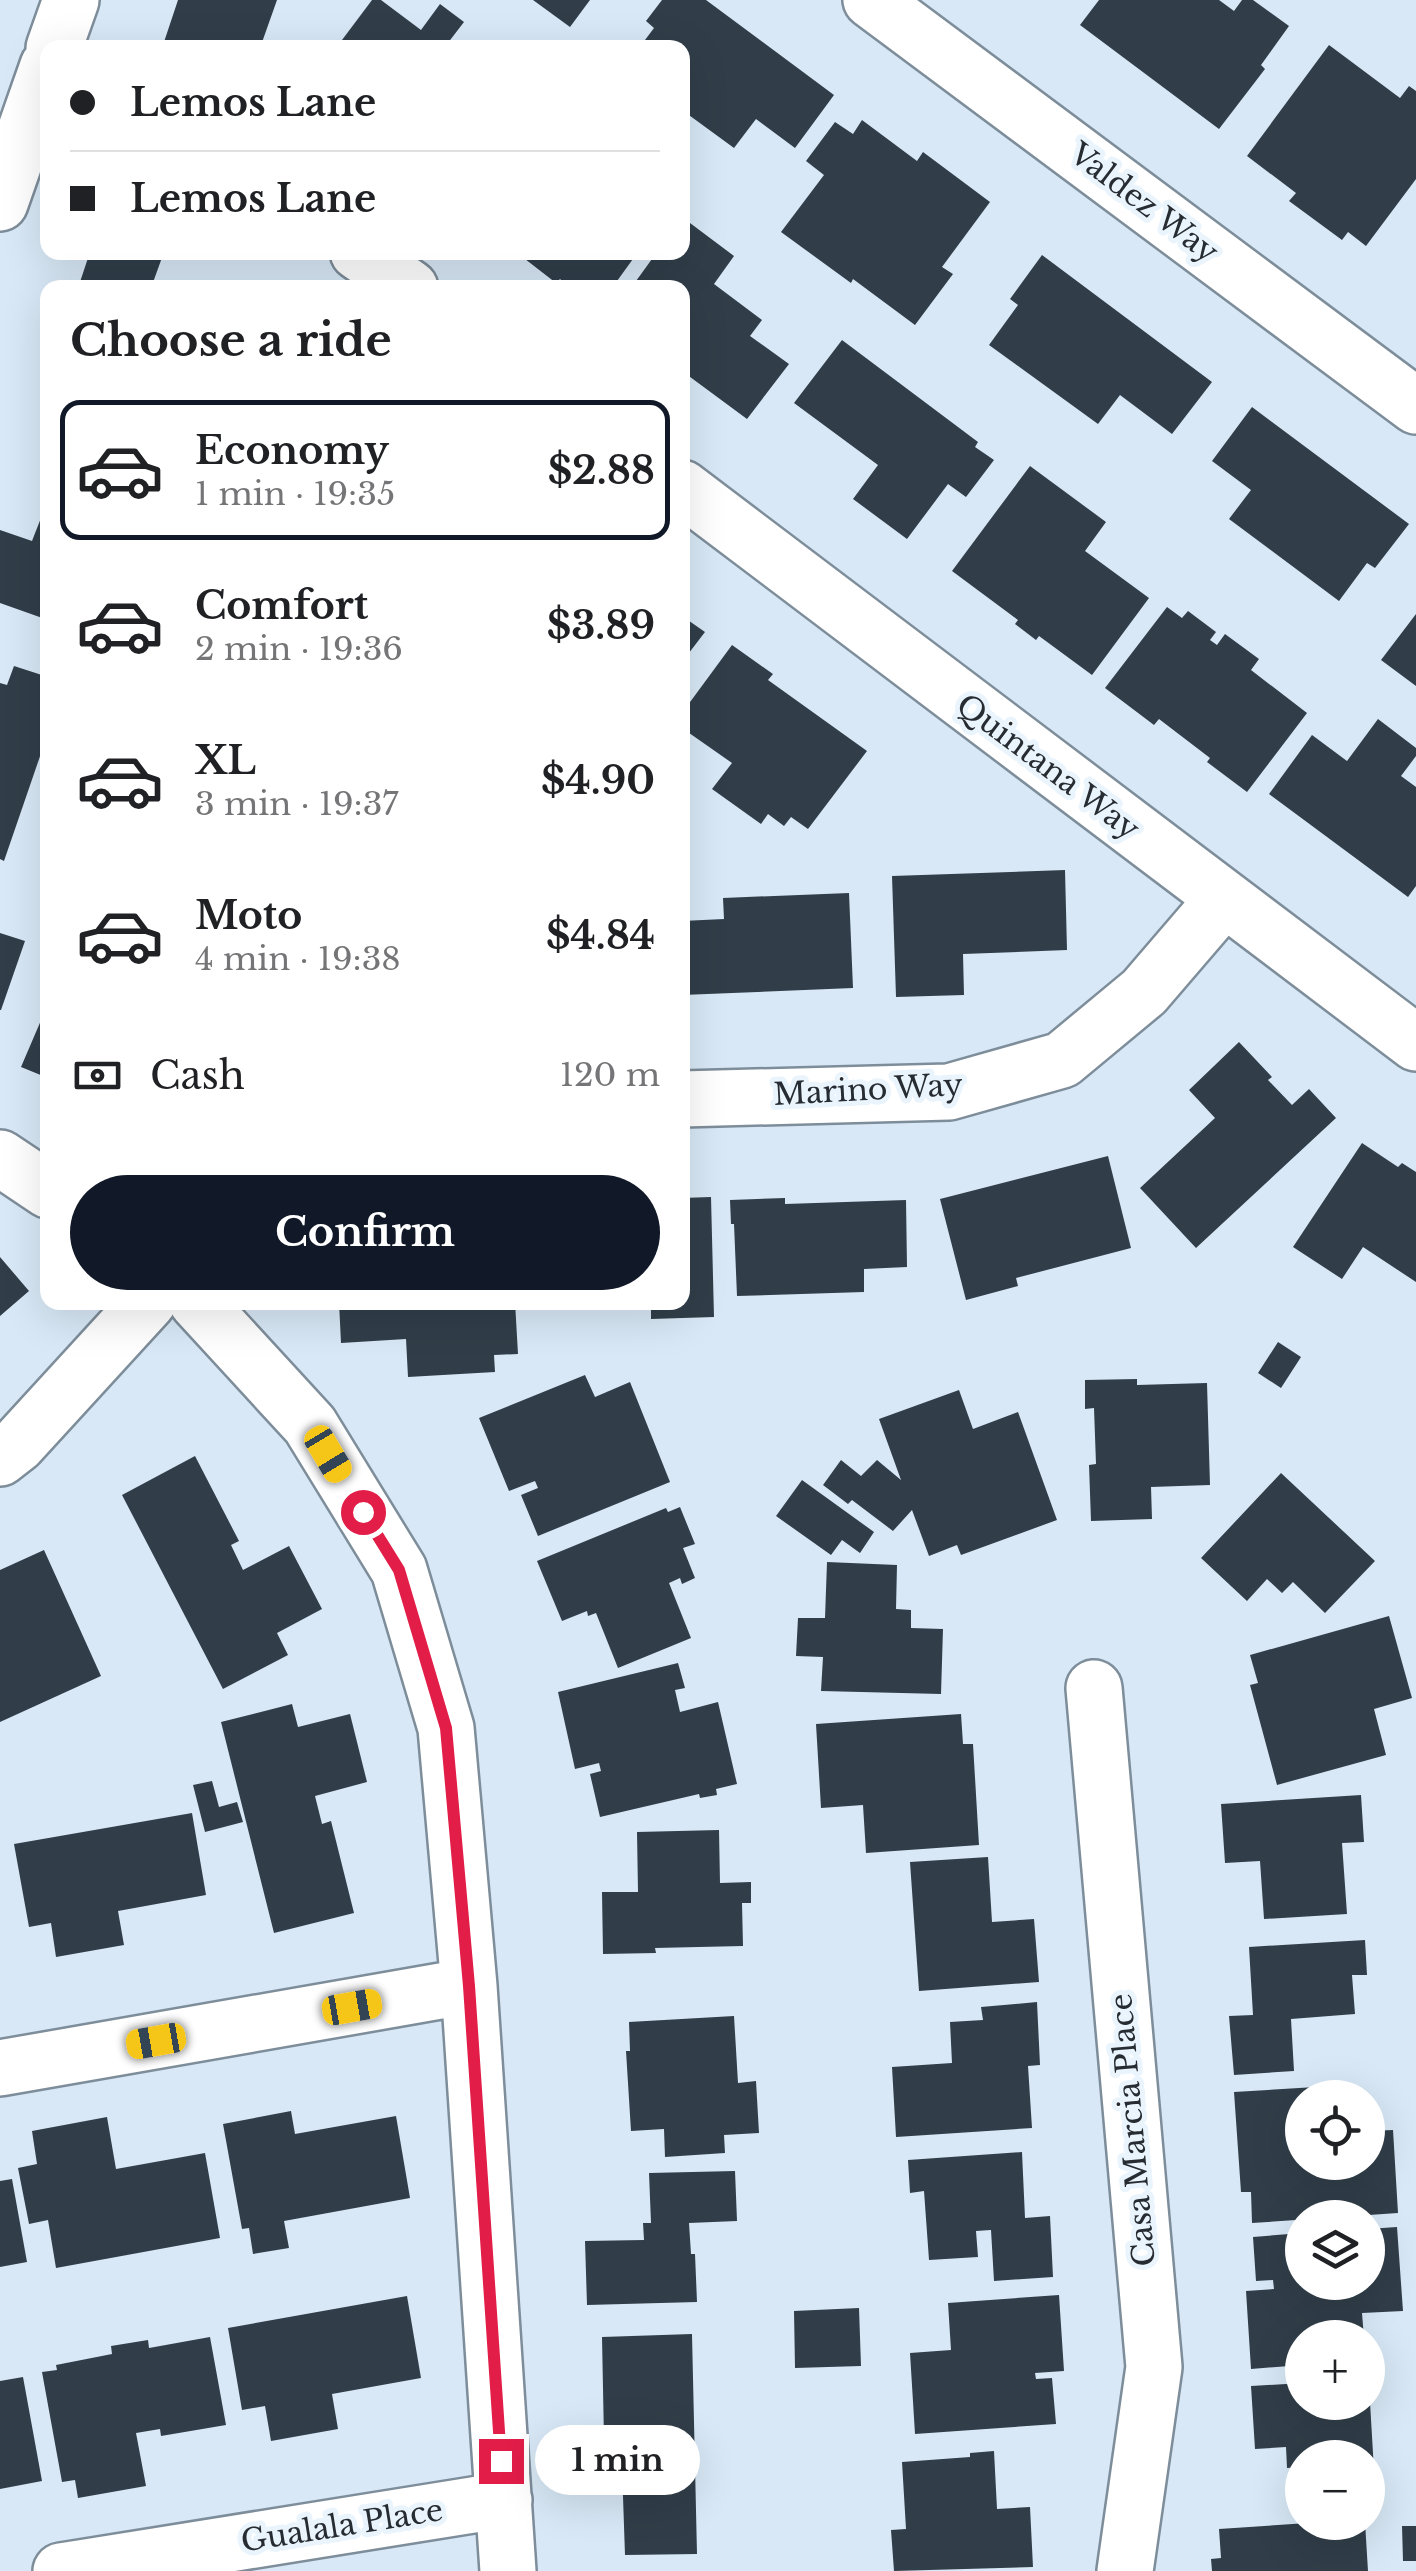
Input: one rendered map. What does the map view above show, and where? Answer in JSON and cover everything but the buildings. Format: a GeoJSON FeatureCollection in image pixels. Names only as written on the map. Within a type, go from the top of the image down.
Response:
{"type":"FeatureCollection","features":[{"type":"Feature","properties":{"kind":"street"},"geometry":{"type":"LineString","coordinates":[[57,40],[71,0]]}},
{"type":"Feature","properties":{"kind":"street","name":"Valdez Way"},"geometry":{"type":"LineString","coordinates":[[871,0],[1416,406]]}},
{"type":"Feature","properties":{"kind":"street"},"geometry":{"type":"LineString","coordinates":[[0,202],[40,102]]}},
{"type":"Feature","properties":{"kind":"street"},"geometry":{"type":"LineString","coordinates":[[370,260],[398,280]]}},
{"type":"Feature","properties":{"kind":"street","name":"Quintana Way"},"geometry":{"type":"LineString","coordinates":[[690,494],[1416,1043]]}},
{"type":"Feature","properties":{"kind":"street","name":"Marino Way"},"geometry":{"type":"LineString","coordinates":[[690,1098],[950,1092],[1062,1060],[1144,992],[1222,900]]}},
{"type":"Feature","properties":{"kind":"street"},"geometry":{"type":"LineString","coordinates":[[0,1158],[40,1185]]}},
{"type":"Feature","properties":{"kind":"street"},"geometry":{"type":"LineString","coordinates":[[0,1458],[18,1444],[141,1310]]}},
{"type":"Feature","properties":{"kind":"street"},"geometry":{"type":"LineString","coordinates":[[204,1310],[310,1425],[399,1570],[446,1728],[469,1986],[508,2571]]}},
{"type":"Feature","properties":{"kind":"street","name":"Casa Marcia Place"},"geometry":{"type":"LineString","coordinates":[[1094,1688],[1154,2367],[1125,2571]]}},
{"type":"Feature","properties":{"kind":"street"},"geometry":{"type":"LineString","coordinates":[[0,2068],[469,1986]]}},
{"type":"Feature","properties":{"kind":"street","name":"Gualala Place"},"geometry":{"type":"LineString","coordinates":[[61,2571],[504,2500]]}},
{"type":"Feature","properties":{"kind":"route"},"geometry":{"type":"LineString","coordinates":[[363,1512],[399,1570],[446,1728],[469,1986],[501,2461]]}}]}
